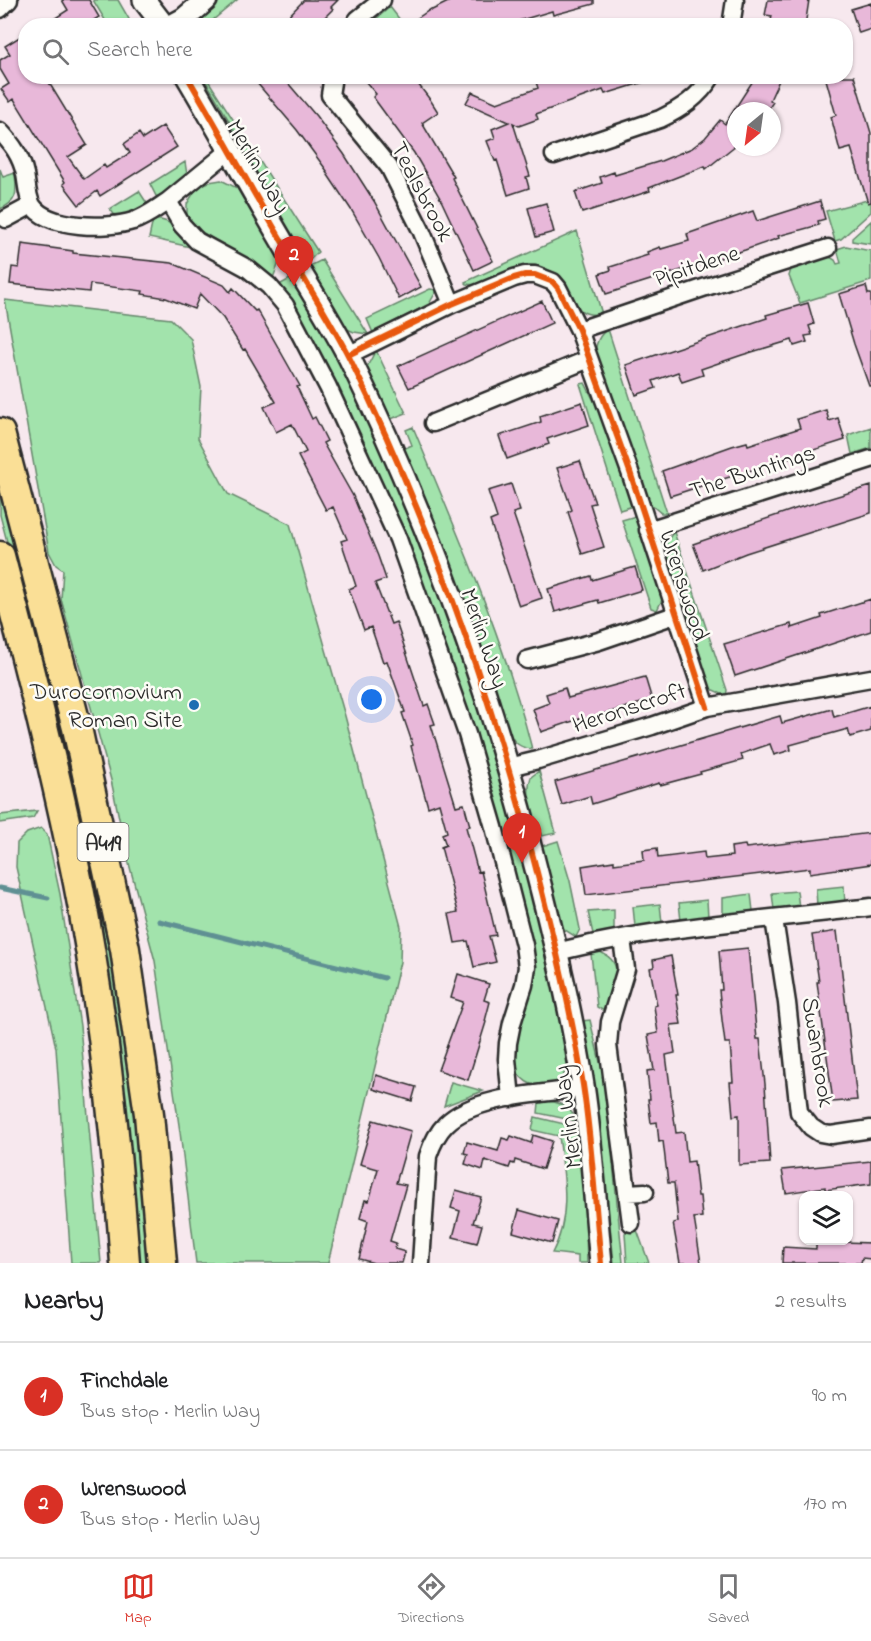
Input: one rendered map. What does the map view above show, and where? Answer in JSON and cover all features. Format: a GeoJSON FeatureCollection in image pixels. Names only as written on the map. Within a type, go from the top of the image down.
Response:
{"type":"FeatureCollection","features":[{"type":"Feature","properties":{"kind":"highway","name":"A419"},"geometry":{"type":"LineString","coordinates":[[0,434],[77,728],[125,949],[148,1114],[161,1262]]}},
{"type":"Feature","properties":{"kind":"highway","name":"A419"},"geometry":{"type":"LineString","coordinates":[[0,556],[30,670],[82,906],[103,1036],[125,1263]]}},
{"type":"Feature","properties":{"kind":"street"},"geometry":{"type":"LineString","coordinates":[[0,9],[9,0]]}},
{"type":"Feature","properties":{"kind":"street"},"geometry":{"type":"LineString","coordinates":[[144,0],[158,18]]}},
{"type":"Feature","properties":{"kind":"street"},"geometry":{"type":"LineString","coordinates":[[185,18],[206,0]]}},
{"type":"Feature","properties":{"kind":"street"},"geometry":{"type":"LineString","coordinates":[[359,18],[382,0]]}},
{"type":"Feature","properties":{"kind":"street"},"geometry":{"type":"LineString","coordinates":[[732,18],[735,0]]}},
{"type":"Feature","properties":{"kind":"street","name":"Merlin Way"},"geometry":{"type":"LineString","coordinates":[[191,84],[348,355],[440,564],[472,652],[509,766],[557,952],[583,1088],[601,1263]]}},
{"type":"Feature","properties":{"kind":"street","name":"Tealsbrook"},"geometry":{"type":"LineString","coordinates":[[332,84],[330,95],[389,167],[421,230],[452,304]]}},
{"type":"Feature","properties":{"kind":"street"},"geometry":{"type":"LineString","coordinates":[[554,154],[660,119],[698,95],[706,84]]}},
{"type":"Feature","properties":{"kind":"street"},"geometry":{"type":"LineString","coordinates":[[0,130],[19,155],[32,205],[6,219]]}},
{"type":"Feature","properties":{"kind":"street","name":"Merlin Way"},"geometry":{"type":"LineString","coordinates":[[32,205],[39,212],[51,218],[68,223],[107,227],[135,220],[168,201],[229,151]]}},
{"type":"Feature","properties":{"kind":"street","name":"Merlin Way"},"geometry":{"type":"LineString","coordinates":[[168,201],[182,225],[197,241],[247,267],[269,286],[285,305],[328,387],[398,539],[467,734],[494,827],[524,945],[527,967],[508,1043],[507,1059],[512,1098]]}},
{"type":"Feature","properties":{"kind":"street","name":"Pipitdene"},"geometry":{"type":"LineString","coordinates":[[579,330],[828,248]]}},
{"type":"Feature","properties":{"kind":"street","name":"Wrenswood"},"geometry":{"type":"LineString","coordinates":[[348,355],[452,304],[525,274],[553,282],[579,330],[605,399],[707,707]]}},
{"type":"Feature","properties":{"kind":"street"},"geometry":{"type":"LineString","coordinates":[[433,423],[589,359]]}},
{"type":"Feature","properties":{"kind":"street","name":"The Buntings"},"geometry":{"type":"LineString","coordinates":[[648,530],[871,459]]}},
{"type":"Feature","properties":{"kind":"street","name":"Wrenswood"},"geometry":{"type":"LineString","coordinates":[[527,660],[599,641],[675,615]]}},
{"type":"Feature","properties":{"kind":"street","name":"Heronscroft"},"geometry":{"type":"LineString","coordinates":[[509,766],[538,760],[707,707],[871,678]]}},
{"type":"Feature","properties":{"kind":"street"},"geometry":{"type":"LineString","coordinates":[[557,952],[622,939],[726,924],[871,907]]}},
{"type":"Feature","properties":{"kind":"street","name":"Swanbrook"},"geometry":{"type":"LineString","coordinates":[[774,919],[787,1003],[799,1112],[811,1127],[820,1133],[831,1135],[871,1129]]}},
{"type":"Feature","properties":{"kind":"street","name":"Merlin Way"},"geometry":{"type":"LineString","coordinates":[[622,939],[626,969],[610,1022],[608,1045],[631,1223]]}},
{"type":"Feature","properties":{"kind":"street"},"geometry":{"type":"LineString","coordinates":[[421,1263],[429,1156],[435,1140],[447,1122],[464,1111],[485,1104],[583,1088]]}},
{"type":"Feature","properties":{"kind":"street"},"geometry":{"type":"LineString","coordinates":[[627,1193],[645,1192]]}},
{"type":"Feature","properties":{"kind":"green space"},"geometry":{"type":"Polygon","coordinates":[[[93,0],[118,0],[128,18],[104,18],[93,0]]]}},
{"type":"Feature","properties":{"kind":"green space"},"geometry":{"type":"Polygon","coordinates":[[[218,0],[237,0],[215,18],[198,18],[218,0]]]}},
{"type":"Feature","properties":{"kind":"green space"},"geometry":{"type":"Polygon","coordinates":[[[390,7],[399,18],[377,18],[390,7]]]}},
{"type":"Feature","properties":{"kind":"green space"},"geometry":{"type":"Polygon","coordinates":[[[207,84],[210,84],[318,252],[311,259],[303,257],[207,84]]]}},
{"type":"Feature","properties":{"kind":"green space"},"geometry":{"type":"Polygon","coordinates":[[[185,162],[187,175],[160,197],[156,196],[150,184],[185,162]]]}},
{"type":"Feature","properties":{"kind":"green space"},"geometry":{"type":"Polygon","coordinates":[[[0,169],[3,177],[15,173],[16,190],[14,199],[0,209],[0,169]]]}},
{"type":"Feature","properties":{"kind":"green space"},"geometry":{"type":"Polygon","coordinates":[[[221,180],[237,188],[280,260],[273,278],[258,265],[200,231],[187,216],[187,204],[197,187],[221,180]]]}},
{"type":"Feature","properties":{"kind":"green space"},"geometry":{"type":"Polygon","coordinates":[[[139,191],[148,205],[116,217],[110,209],[139,191]]]}},
{"type":"Feature","properties":{"kind":"green space"},"geometry":{"type":"Polygon","coordinates":[[[871,199],[871,212],[841,239],[835,241],[826,211],[871,199]]]}},
{"type":"Feature","properties":{"kind":"green space"},"geometry":{"type":"Polygon","coordinates":[[[153,220],[172,225],[195,248],[149,238],[153,220]]]}},
{"type":"Feature","properties":{"kind":"green space"},"geometry":{"type":"Polygon","coordinates":[[[871,221],[871,244],[852,241],[852,238],[871,221]]]}},
{"type":"Feature","properties":{"kind":"green space"},"geometry":{"type":"Polygon","coordinates":[[[577,231],[602,314],[586,313],[580,310],[561,278],[539,266],[520,267],[476,284],[465,282],[577,231]]]}},
{"type":"Feature","properties":{"kind":"green space"},"geometry":{"type":"Polygon","coordinates":[[[846,246],[871,251],[871,281],[800,303],[789,276],[792,266],[825,254],[837,264],[841,263],[837,249],[846,246]]]}},
{"type":"Feature","properties":{"kind":"green space"},"geometry":{"type":"Polygon","coordinates":[[[322,260],[368,334],[347,329],[308,267],[322,260]]]}},
{"type":"Feature","properties":{"kind":"green space"},"geometry":{"type":"Polygon","coordinates":[[[290,279],[327,337],[374,431],[444,606],[486,726],[527,868],[565,1029],[568,1056],[566,1069],[561,1079],[552,1085],[538,1086],[527,1082],[518,1073],[514,1061],[513,1049],[518,1024],[532,987],[534,975],[478,748],[291,305],[279,285],[290,279]]]}},
{"type":"Feature","properties":{"kind":"green space"},"geometry":{"type":"Polygon","coordinates":[[[430,289],[437,290],[429,304],[373,333],[367,319],[430,289]]]}},
{"type":"Feature","properties":{"kind":"green space"},"geometry":{"type":"Polygon","coordinates":[[[5,300],[171,319],[191,339],[201,387],[198,438],[228,494],[290,524],[345,716],[401,927],[400,962],[328,1263],[196,1263],[155,961],[127,856],[111,780],[61,599],[63,570],[56,565],[49,552],[5,300]]]}},
{"type":"Feature","properties":{"kind":"green space"},"geometry":{"type":"Polygon","coordinates":[[[608,329],[667,513],[661,513],[650,504],[595,357],[598,341],[608,329]]]}},
{"type":"Feature","properties":{"kind":"green space"},"geometry":{"type":"Polygon","coordinates":[[[376,350],[406,413],[391,419],[367,371],[376,350]]]}},
{"type":"Feature","properties":{"kind":"green space"},"geometry":{"type":"Polygon","coordinates":[[[585,383],[597,407],[633,506],[620,510],[580,384],[585,383]]]}},
{"type":"Feature","properties":{"kind":"green space"},"geometry":{"type":"Polygon","coordinates":[[[413,427],[494,626],[532,749],[518,744],[509,732],[479,638],[403,449],[412,445],[406,430],[413,427]]]}},
{"type":"Feature","properties":{"kind":"green space"},"geometry":{"type":"Polygon","coordinates":[[[871,427],[871,448],[852,454],[848,435],[871,427]]]}},
{"type":"Feature","properties":{"kind":"green space"},"geometry":{"type":"Polygon","coordinates":[[[0,486],[26,569],[15,572],[0,515],[0,486]]]}},
{"type":"Feature","properties":{"kind":"green space"},"geometry":{"type":"Polygon","coordinates":[[[636,516],[661,593],[662,600],[657,610],[651,608],[622,520],[636,516]]]}},
{"type":"Feature","properties":{"kind":"green space"},"geometry":{"type":"Polygon","coordinates":[[[674,532],[727,690],[726,696],[711,689],[706,682],[664,550],[668,539],[674,532]]]}},
{"type":"Feature","properties":{"kind":"green space"},"geometry":{"type":"Polygon","coordinates":[[[38,605],[80,778],[130,1054],[150,1263],[135,1263],[25,608],[38,605]]]}},
{"type":"Feature","properties":{"kind":"green space"},"geometry":{"type":"Polygon","coordinates":[[[539,771],[556,833],[542,836],[529,799],[531,777],[539,771]]]}},
{"type":"Feature","properties":{"kind":"green space"},"geometry":{"type":"Polygon","coordinates":[[[37,811],[33,818],[0,823],[0,815],[37,811]]]}},
{"type":"Feature","properties":{"kind":"green space"},"geometry":{"type":"Polygon","coordinates":[[[41,828],[47,834],[60,894],[80,1026],[101,1263],[71,1263],[56,1048],[16,867],[17,843],[27,833],[41,828]]]}},
{"type":"Feature","properties":{"kind":"green space"},"geometry":{"type":"Polygon","coordinates":[[[558,841],[570,881],[580,929],[576,937],[565,930],[560,923],[542,846],[558,841]]]}},
{"type":"Feature","properties":{"kind":"green space"},"geometry":{"type":"Polygon","coordinates":[[[844,886],[845,904],[817,906],[816,889],[844,886]]]}},
{"type":"Feature","properties":{"kind":"green space"},"geometry":{"type":"Polygon","coordinates":[[[797,891],[799,908],[774,910],[772,893],[797,891]]]}},
{"type":"Feature","properties":{"kind":"green space"},"geometry":{"type":"Polygon","coordinates":[[[751,894],[753,911],[723,916],[723,898],[751,894]]]}},
{"type":"Feature","properties":{"kind":"green space"},"geometry":{"type":"Polygon","coordinates":[[[707,900],[708,917],[681,921],[679,903],[707,900]]]}},
{"type":"Feature","properties":{"kind":"green space"},"geometry":{"type":"Polygon","coordinates":[[[660,904],[662,923],[635,927],[633,907],[660,904]]]}},
{"type":"Feature","properties":{"kind":"green space"},"geometry":{"type":"Polygon","coordinates":[[[614,910],[614,932],[593,934],[588,912],[614,910]]]}},
{"type":"Feature","properties":{"kind":"green space"},"geometry":{"type":"Polygon","coordinates":[[[597,951],[607,956],[616,969],[614,985],[604,1011],[597,1007],[591,954],[597,951]]]}},
{"type":"Feature","properties":{"kind":"green space"},"geometry":{"type":"Polygon","coordinates":[[[590,1020],[605,1083],[623,1263],[614,1263],[604,1172],[582,1021],[590,1020]]]}},
{"type":"Feature","properties":{"kind":"green space"},"geometry":{"type":"Polygon","coordinates":[[[451,1082],[483,1091],[444,1106],[451,1082]]]}},
{"type":"Feature","properties":{"kind":"green space"},"geometry":{"type":"Polygon","coordinates":[[[549,1101],[566,1107],[576,1121],[538,1113],[539,1103],[549,1101]]]}},
{"type":"Feature","properties":{"kind":"green space"},"geometry":{"type":"Polygon","coordinates":[[[535,1117],[577,1127],[585,1192],[587,1263],[578,1263],[578,1256],[552,1253],[562,1225],[564,1210],[563,1166],[559,1136],[532,1130],[535,1117]]]}},
{"type":"Feature","properties":{"kind":"green space"},"geometry":{"type":"Polygon","coordinates":[[[631,1227],[637,1230],[649,1263],[627,1263],[625,1233],[631,1227]]]}},
{"type":"Feature","properties":{"kind":"building"},"geometry":{"type":"Polygon","coordinates":[[[62,0],[89,0],[99,17],[56,18],[68,10],[62,0]]]}},
{"type":"Feature","properties":{"kind":"building"},"geometry":{"type":"Polygon","coordinates":[[[304,0],[338,0],[324,18],[287,18],[304,0]]]}},
{"type":"Feature","properties":{"kind":"building"},"geometry":{"type":"Polygon","coordinates":[[[452,0],[594,0],[594,4],[553,15],[552,11],[528,18],[418,18],[452,0]]]}},
{"type":"Feature","properties":{"kind":"building"},"geometry":{"type":"Polygon","coordinates":[[[768,0],[809,0],[806,18],[772,18],[772,16],[765,15],[768,0]]]}},
{"type":"Feature","properties":{"kind":"building"},"geometry":{"type":"Polygon","coordinates":[[[871,3],[871,29],[859,33],[851,9],[871,3]]]}},
{"type":"Feature","properties":{"kind":"building"},"geometry":{"type":"Polygon","coordinates":[[[18,38],[18,84],[50,84],[87,145],[68,157],[84,179],[104,165],[106,168],[130,153],[124,144],[139,133],[143,139],[163,126],[177,147],[100,196],[97,191],[79,205],[63,184],[65,182],[14,99],[10,102],[1,89],[9,84],[0,69],[0,60],[10,54],[5,46],[18,38]]]}},
{"type":"Feature","properties":{"kind":"building"},"geometry":{"type":"Polygon","coordinates":[[[854,76],[871,133],[871,202],[868,203],[851,148],[840,151],[831,117],[836,115],[827,84],[853,84],[854,76]]]}},
{"type":"Feature","properties":{"kind":"building"},"geometry":{"type":"Polygon","coordinates":[[[258,84],[289,84],[316,116],[374,201],[421,287],[399,299],[352,211],[297,130],[258,84]]]}},
{"type":"Feature","properties":{"kind":"building"},"geometry":{"type":"Polygon","coordinates":[[[368,84],[418,84],[431,101],[438,112],[422,123],[454,177],[452,178],[493,261],[474,270],[440,198],[414,153],[373,97],[376,94],[368,84]]]}},
{"type":"Feature","properties":{"kind":"building"},"geometry":{"type":"Polygon","coordinates":[[[537,84],[638,84],[605,94],[603,90],[536,114],[538,119],[519,126],[513,123],[530,176],[526,177],[529,188],[508,195],[497,160],[495,161],[487,141],[495,138],[492,129],[509,122],[466,103],[472,92],[497,103],[538,88],[537,84]]]}},
{"type":"Feature","properties":{"kind":"building"},"geometry":{"type":"Polygon","coordinates":[[[751,84],[777,84],[770,100],[773,102],[739,102],[751,84]]]}},
{"type":"Feature","properties":{"kind":"building"},"geometry":{"type":"Polygon","coordinates":[[[720,120],[725,124],[727,121],[727,152],[706,169],[705,166],[649,188],[650,191],[582,213],[575,192],[602,183],[600,177],[614,172],[615,175],[661,161],[692,148],[705,138],[720,120]]]}},
{"type":"Feature","properties":{"kind":"building"},"geometry":{"type":"Polygon","coordinates":[[[820,201],[825,219],[818,221],[819,225],[778,236],[779,238],[745,250],[606,294],[599,274],[611,270],[610,267],[648,255],[647,252],[660,247],[661,249],[689,241],[687,234],[753,211],[757,221],[820,201]]]}},
{"type":"Feature","properties":{"kind":"building"},"geometry":{"type":"Polygon","coordinates":[[[546,203],[554,232],[536,237],[528,208],[546,203]]]}},
{"type":"Feature","properties":{"kind":"building"},"geometry":{"type":"Polygon","coordinates":[[[22,244],[73,251],[73,253],[172,263],[224,285],[230,292],[233,288],[255,311],[257,310],[300,386],[297,387],[312,419],[315,417],[327,441],[323,443],[353,496],[378,556],[386,579],[375,583],[391,624],[396,622],[424,706],[428,704],[435,724],[431,725],[456,806],[464,804],[470,826],[466,827],[478,872],[481,871],[496,935],[489,936],[496,962],[474,967],[468,941],[455,943],[449,914],[458,912],[441,847],[446,845],[442,834],[447,832],[439,803],[428,807],[411,746],[413,745],[402,713],[405,712],[387,661],[383,662],[371,627],[364,630],[349,589],[356,586],[341,541],[347,539],[333,507],[326,510],[298,456],[306,452],[292,424],[276,432],[264,407],[276,402],[245,349],[243,350],[223,318],[200,294],[194,309],[166,298],[142,294],[143,291],[90,284],[89,292],[10,284],[12,267],[19,268],[22,244]]]}},
{"type":"Feature","properties":{"kind":"building"},"geometry":{"type":"Polygon","coordinates":[[[866,286],[868,294],[871,294],[871,386],[869,386],[854,344],[839,294],[866,286]]]}},
{"type":"Feature","properties":{"kind":"building"},"geometry":{"type":"Polygon","coordinates":[[[542,301],[552,323],[409,388],[398,366],[542,301]]]}},
{"type":"Feature","properties":{"kind":"building"},"geometry":{"type":"Polygon","coordinates":[[[808,303],[814,324],[809,326],[812,335],[805,336],[807,342],[794,346],[792,340],[742,355],[701,369],[703,375],[682,382],[678,372],[653,381],[656,388],[636,395],[626,365],[767,318],[766,315],[808,303]]]}},
{"type":"Feature","properties":{"kind":"building"},"geometry":{"type":"Polygon","coordinates":[[[582,402],[589,425],[547,439],[549,444],[507,459],[499,436],[541,422],[540,416],[582,402]]]}},
{"type":"Feature","properties":{"kind":"building"},"geometry":{"type":"Polygon","coordinates":[[[826,410],[829,421],[838,418],[845,440],[670,496],[662,471],[732,446],[747,442],[748,445],[800,428],[797,419],[826,410]]]}},
{"type":"Feature","properties":{"kind":"building"},"geometry":{"type":"Polygon","coordinates":[[[580,461],[595,503],[590,504],[604,547],[582,554],[568,512],[572,510],[557,468],[580,461]]]}},
{"type":"Feature","properties":{"kind":"building"},"geometry":{"type":"Polygon","coordinates":[[[511,484],[520,511],[513,513],[542,598],[519,606],[490,521],[497,518],[488,491],[511,484]]]}},
{"type":"Feature","properties":{"kind":"building"},"geometry":{"type":"Polygon","coordinates":[[[871,486],[871,513],[746,553],[703,570],[693,544],[871,486]]]}},
{"type":"Feature","properties":{"kind":"building"},"geometry":{"type":"Polygon","coordinates":[[[635,567],[642,590],[599,603],[598,600],[555,612],[548,589],[591,576],[592,580],[635,567]]]}},
{"type":"Feature","properties":{"kind":"building"},"geometry":{"type":"Polygon","coordinates":[[[871,599],[871,631],[735,676],[724,644],[791,624],[792,628],[822,618],[821,615],[871,599]]]}},
{"type":"Feature","properties":{"kind":"building"},"geometry":{"type":"Polygon","coordinates":[[[645,677],[652,700],[582,720],[582,718],[541,732],[533,709],[549,703],[546,694],[565,688],[568,698],[645,677]]]}},
{"type":"Feature","properties":{"kind":"building"},"geometry":{"type":"Polygon","coordinates":[[[871,706],[871,731],[850,737],[848,729],[790,745],[791,750],[774,755],[770,744],[741,754],[743,760],[592,804],[590,796],[562,805],[555,782],[780,716],[782,723],[832,709],[834,717],[871,706]]]}},
{"type":"Feature","properties":{"kind":"building"},"geometry":{"type":"Polygon","coordinates":[[[871,833],[871,864],[810,873],[810,868],[586,895],[582,866],[614,861],[614,864],[644,860],[643,850],[657,848],[658,858],[704,852],[705,859],[732,856],[731,847],[745,845],[746,848],[871,833]]]}},
{"type":"Feature","properties":{"kind":"building"},"geometry":{"type":"Polygon","coordinates":[[[837,931],[857,1100],[833,1102],[812,935],[837,931]]]}},
{"type":"Feature","properties":{"kind":"building"},"geometry":{"type":"Polygon","coordinates":[[[748,948],[757,1039],[760,1039],[765,1084],[770,1163],[739,1165],[739,1115],[733,1116],[730,1043],[725,1043],[719,990],[722,990],[719,951],[748,948]]]}},
{"type":"Feature","properties":{"kind":"building"},"geometry":{"type":"Polygon","coordinates":[[[671,956],[681,1024],[671,1025],[675,1053],[666,1055],[676,1133],[684,1132],[687,1162],[694,1161],[698,1196],[700,1196],[702,1217],[694,1218],[701,1263],[680,1263],[673,1223],[678,1222],[674,1183],[668,1183],[663,1141],[659,1142],[657,1122],[651,1123],[648,1099],[650,1099],[647,1071],[654,1070],[648,1035],[658,1033],[654,1006],[657,1005],[650,968],[654,967],[653,960],[671,956]]]}},
{"type":"Feature","properties":{"kind":"building"},"geometry":{"type":"Polygon","coordinates":[[[458,974],[489,984],[484,1000],[490,1002],[486,1022],[468,1080],[438,1070],[463,1002],[451,998],[458,974]]]}},
{"type":"Feature","properties":{"kind":"building"},"geometry":{"type":"Polygon","coordinates":[[[376,1075],[416,1087],[412,1101],[373,1089],[376,1075]]]}},
{"type":"Feature","properties":{"kind":"building"},"geometry":{"type":"Polygon","coordinates":[[[373,1120],[411,1131],[396,1183],[406,1185],[390,1241],[396,1243],[395,1249],[405,1252],[402,1263],[374,1263],[359,1259],[368,1221],[360,1218],[365,1200],[369,1201],[378,1169],[360,1164],[373,1120]]]}},
{"type":"Feature","properties":{"kind":"building"},"geometry":{"type":"Polygon","coordinates":[[[533,1135],[552,1141],[543,1169],[515,1160],[509,1168],[485,1160],[483,1170],[465,1164],[468,1154],[464,1153],[467,1142],[498,1151],[502,1138],[509,1140],[511,1136],[531,1143],[533,1135]]]}},
{"type":"Feature","properties":{"kind":"building"},"geometry":{"type":"Polygon","coordinates":[[[871,1161],[871,1184],[825,1190],[825,1187],[786,1193],[782,1170],[871,1161]]]}},
{"type":"Feature","properties":{"kind":"building"},"geometry":{"type":"Polygon","coordinates":[[[456,1190],[481,1197],[473,1223],[482,1225],[477,1243],[453,1237],[460,1211],[451,1208],[456,1190]]]}},
{"type":"Feature","properties":{"kind":"building"},"geometry":{"type":"Polygon","coordinates":[[[519,1210],[558,1221],[552,1243],[513,1232],[519,1210]]]}},
{"type":"Feature","properties":{"kind":"building"},"geometry":{"type":"Polygon","coordinates":[[[871,1243],[871,1259],[862,1258],[861,1263],[782,1263],[783,1247],[816,1249],[816,1245],[871,1243]]]}},
{"type":"Feature","properties":{"kind":"waterway"},"geometry":{"type":"LineString","coordinates":[[0,888],[48,898]]}},
{"type":"Feature","properties":{"kind":"waterway"},"geometry":{"type":"LineString","coordinates":[[159,921],[384,978]]}},
{"type":"Feature","properties":{"kind":"cycle path"},"geometry":{"type":"LineString","coordinates":[[192,84],[350,359],[409,488],[460,620],[524,823],[565,988],[586,1107],[601,1263]]}},
{"type":"Feature","properties":{"kind":"cycle path"},"geometry":{"type":"LineString","coordinates":[[348,355],[452,304],[514,278],[535,275],[553,282],[579,330],[630,472],[707,707]]}},
{"type":"Feature","properties":{"kind":"place","name":"Wrenswood"},"geometry":{"type":"Point","coordinates":[294,286]}},
{"type":"Feature","properties":{"kind":"place","name":"Durocornovium Roman Site"},"geometry":{"type":"Point","coordinates":[194,705]}},
{"type":"Feature","properties":{"kind":"place","name":"Finchdale"},"geometry":{"type":"Point","coordinates":[522,863]}}]}
